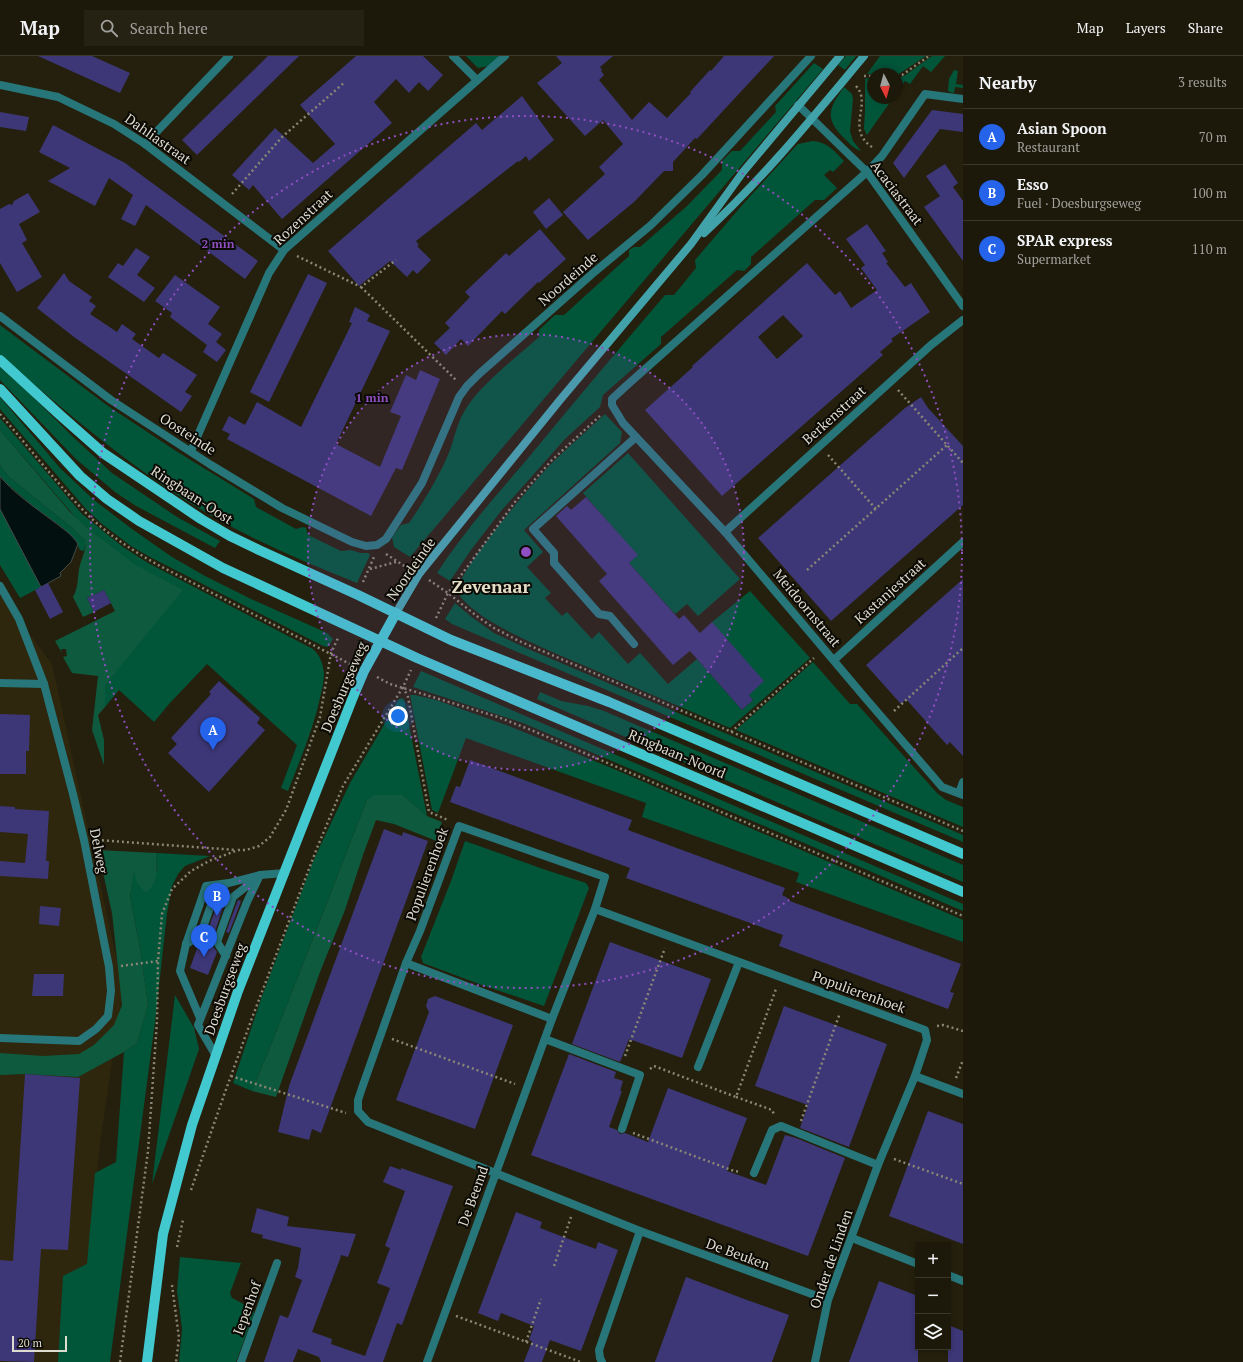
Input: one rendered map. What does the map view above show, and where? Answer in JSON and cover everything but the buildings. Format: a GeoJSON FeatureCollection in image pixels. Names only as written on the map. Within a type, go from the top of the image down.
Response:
{"type":"FeatureCollection","features":[{"type":"Feature","properties":{"kind":"main road","name":"Ringbaan-Oost"},"geometry":{"type":"LineString","coordinates":[[0,360],[104,453],[200,519],[259,550],[396,613]]}},
{"type":"Feature","properties":{"kind":"main road"},"geometry":{"type":"LineString","coordinates":[[0,389],[80,476],[107,499],[139,521],[223,568],[380,641]]}},
{"type":"Feature","properties":{"kind":"main road","name":"Ringbaan-Noord"},"geometry":{"type":"LineString","coordinates":[[396,613],[451,640],[609,702],[963,854]]}},
{"type":"Feature","properties":{"kind":"main road","name":"Doesburgseweg"},"geometry":{"type":"LineString","coordinates":[[147,1362],[163,1234],[192,1125],[238,992],[364,671],[396,613]]}},
{"type":"Feature","properties":{"kind":"main road","name":"Ringbaan-Noord"},"geometry":{"type":"LineString","coordinates":[[380,641],[963,892]]}},
{"type":"Feature","properties":{"kind":"street"},"geometry":{"type":"LineString","coordinates":[[145,144],[229,56]]}},
{"type":"Feature","properties":{"kind":"street"},"geometry":{"type":"LineString","coordinates":[[453,56],[477,80]]}},
{"type":"Feature","properties":{"kind":"street","name":"Rozenstraat"},"geometry":{"type":"LineString","coordinates":[[191,451],[269,273],[284,250],[505,56]]}},
{"type":"Feature","properties":{"kind":"street","name":"Noordeinde"},"geometry":{"type":"LineString","coordinates":[[377,545],[386,539],[422,483],[459,397],[465,389],[479,374],[574,290],[651,225],[702,175],[811,56]]}},
{"type":"Feature","properties":{"kind":"street","name":"Noordeinde"},"geometry":{"type":"LineString","coordinates":[[396,613],[419,574],[560,400],[691,244],[743,172],[840,56]]}},
{"type":"Feature","properties":{"kind":"street","name":"Noordeinde"},"geometry":{"type":"LineString","coordinates":[[691,244],[720,219],[761,176],[812,119],[864,56]]}},
{"type":"Feature","properties":{"kind":"street","name":"Dahliastraat"},"geometry":{"type":"LineString","coordinates":[[0,85],[58,96],[114,124],[145,144],[284,250]]}},
{"type":"Feature","properties":{"kind":"street"},"geometry":{"type":"LineString","coordinates":[[612,402],[867,172],[882,156],[925,94],[963,99]]}},
{"type":"Feature","properties":{"kind":"street","name":"Acaciastraat"},"geometry":{"type":"LineString","coordinates":[[798,105],[867,172],[963,306]]}},
{"type":"Feature","properties":{"kind":"street","name":"Oosteinde"},"geometry":{"type":"LineString","coordinates":[[0,316],[111,400],[211,465],[282,508],[352,542],[366,546],[377,545]]}},
{"type":"Feature","properties":{"kind":"street","name":"Berkenstraat"},"geometry":{"type":"LineString","coordinates":[[725,532],[931,345],[963,320]]}},
{"type":"Feature","properties":{"kind":"street","name":"Meidoornstraat"},"geometry":{"type":"LineString","coordinates":[[612,402],[623,423],[725,532],[884,720],[942,786],[961,794],[963,782]]}},
{"type":"Feature","properties":{"kind":"street"},"geometry":{"type":"LineString","coordinates":[[634,644],[610,616],[599,614],[554,562],[554,553],[534,529],[636,437]]}},
{"type":"Feature","properties":{"kind":"street","name":"Kastanjestraat"},"geometry":{"type":"LineString","coordinates":[[834,660],[963,542]]}},
{"type":"Feature","properties":{"kind":"street","name":"Delweg"},"geometry":{"type":"LineString","coordinates":[[0,586],[19,619],[44,684],[84,840],[109,968],[111,991],[108,1016],[96,1029],[79,1041],[0,1038]]}},
{"type":"Feature","properties":{"kind":"street"},"geometry":{"type":"LineString","coordinates":[[0,683],[44,684]]}},
{"type":"Feature","properties":{"kind":"street","name":"Populierenhoek"},"geometry":{"type":"LineString","coordinates":[[358,1112],[358,1100],[380,1035],[459,826],[605,878],[595,909],[925,1030]]}},
{"type":"Feature","properties":{"kind":"street"},"geometry":{"type":"LineString","coordinates":[[200,1018],[180,971],[186,944],[200,936],[216,891],[229,883],[260,875],[284,873]]}},
{"type":"Feature","properties":{"kind":"street"},"geometry":{"type":"LineString","coordinates":[[216,1056],[198,1025],[247,902],[260,875]]}},
{"type":"Feature","properties":{"kind":"street"},"geometry":{"type":"LineString","coordinates":[[226,956],[216,942],[233,897],[260,875]]}},
{"type":"Feature","properties":{"kind":"street","name":"De Beemd"},"geometry":{"type":"LineString","coordinates":[[427,1362],[526,1089],[595,909]]}},
{"type":"Feature","properties":{"kind":"street"},"geometry":{"type":"LineString","coordinates":[[698,1067],[739,962]]}},
{"type":"Feature","properties":{"kind":"street"},"geometry":{"type":"LineString","coordinates":[[406,963],[552,1019]]}},
{"type":"Feature","properties":{"kind":"street"},"geometry":{"type":"LineString","coordinates":[[925,1030],[927,1040],[915,1076],[963,1094]]}},
{"type":"Feature","properties":{"kind":"street"},"geometry":{"type":"LineString","coordinates":[[545,1040],[640,1076],[622,1129]]}},
{"type":"Feature","properties":{"kind":"street","name":"Onder de Linden"},"geometry":{"type":"LineString","coordinates":[[815,1362],[828,1300],[878,1165],[915,1076]]}},
{"type":"Feature","properties":{"kind":"street"},"geometry":{"type":"LineString","coordinates":[[358,1112],[368,1122],[496,1173]]}},
{"type":"Feature","properties":{"kind":"street"},"geometry":{"type":"LineString","coordinates":[[754,1173],[772,1130],[781,1126],[878,1165]]}},
{"type":"Feature","properties":{"kind":"street","name":"De Beuken"},"geometry":{"type":"LineString","coordinates":[[496,1173],[640,1231],[828,1300]]}},
{"type":"Feature","properties":{"kind":"street"},"geometry":{"type":"LineString","coordinates":[[602,1362],[599,1350],[640,1231]]}},
{"type":"Feature","properties":{"kind":"street"},"geometry":{"type":"LineString","coordinates":[[852,1238],[915,1263]]}},
{"type":"Feature","properties":{"kind":"street","name":"Iepenhof"},"geometry":{"type":"LineString","coordinates":[[241,1362],[277,1263]]}},
{"type":"Feature","properties":{"kind":"street"},"geometry":{"type":"LineString","coordinates":[[951,1276],[963,1281]]}},
{"type":"Feature","properties":{"kind":"path"},"geometry":{"type":"LineString","coordinates":[[903,74],[929,56]]}},
{"type":"Feature","properties":{"kind":"path"},"geometry":{"type":"LineString","coordinates":[[224,204],[282,137],[345,82]]}},
{"type":"Feature","properties":{"kind":"path","name":"Acaciastraat"},"geometry":{"type":"LineString","coordinates":[[857,86],[862,96],[861,135],[882,156]]}},
{"type":"Feature","properties":{"kind":"path"},"geometry":{"type":"LineString","coordinates":[[284,250],[361,287],[465,389]]}},
{"type":"Feature","properties":{"kind":"path"},"geometry":{"type":"LineString","coordinates":[[361,287],[396,260]]}},
{"type":"Feature","properties":{"kind":"path"},"geometry":{"type":"LineString","coordinates":[[891,381],[963,463]]}},
{"type":"Feature","properties":{"kind":"path"},"geometry":{"type":"LineString","coordinates":[[430,630],[448,593],[515,502],[551,461],[612,402]]}},
{"type":"Feature","properties":{"kind":"path"},"geometry":{"type":"LineString","coordinates":[[0,414],[84,512],[133,550],[160,566],[390,684],[498,717],[963,916]]}},
{"type":"Feature","properties":{"kind":"path"},"geometry":{"type":"LineString","coordinates":[[807,570],[947,445]]}},
{"type":"Feature","properties":{"kind":"path"},"geometry":{"type":"LineString","coordinates":[[820,446],[876,509]]}},
{"type":"Feature","properties":{"kind":"path"},"geometry":{"type":"LineString","coordinates":[[377,545],[385,554],[448,593],[494,628],[519,641],[963,831]]}},
{"type":"Feature","properties":{"kind":"path"},"geometry":{"type":"LineString","coordinates":[[370,569],[397,562]]}},
{"type":"Feature","properties":{"kind":"path"},"geometry":{"type":"LineString","coordinates":[[884,720],[963,648]]}},
{"type":"Feature","properties":{"kind":"path"},"geometry":{"type":"LineString","coordinates":[[190,1194],[231,1076],[317,848],[343,786],[402,687],[417,658]]}},
{"type":"Feature","properties":{"kind":"path"},"geometry":{"type":"LineString","coordinates":[[731,732],[814,658]]}},
{"type":"Feature","properties":{"kind":"path"},"geometry":{"type":"LineString","coordinates":[[402,687],[408,697],[429,812],[459,826]]}},
{"type":"Feature","properties":{"kind":"path"},"geometry":{"type":"LineString","coordinates":[[84,840],[238,850]]}},
{"type":"Feature","properties":{"kind":"path"},"geometry":{"type":"LineString","coordinates":[[621,1068],[669,935]]}},
{"type":"Feature","properties":{"kind":"path"},"geometry":{"type":"LineString","coordinates":[[109,968],[158,961]]}},
{"type":"Feature","properties":{"kind":"path"},"geometry":{"type":"LineString","coordinates":[[736,1097],[780,977]]}},
{"type":"Feature","properties":{"kind":"path"},"geometry":{"type":"LineString","coordinates":[[796,1132],[844,1000]]}},
{"type":"Feature","properties":{"kind":"path"},"geometry":{"type":"LineString","coordinates":[[925,1030],[943,1025],[963,1031]]}},
{"type":"Feature","properties":{"kind":"path"},"geometry":{"type":"LineString","coordinates":[[380,1035],[526,1089]]}},
{"type":"Feature","properties":{"kind":"path"},"geometry":{"type":"LineString","coordinates":[[952,1090],[963,1060]]}},
{"type":"Feature","properties":{"kind":"path"},"geometry":{"type":"LineString","coordinates":[[640,1076],[654,1066],[772,1110],[781,1126]]}},
{"type":"Feature","properties":{"kind":"path"},"geometry":{"type":"LineString","coordinates":[[231,1076],[344,1113],[358,1112]]}},
{"type":"Feature","properties":{"kind":"path"},"geometry":{"type":"LineString","coordinates":[[622,1129],[734,1171],[754,1173]]}},
{"type":"Feature","properties":{"kind":"path"},"geometry":{"type":"LineString","coordinates":[[882,1155],[963,1184]]}},
{"type":"Feature","properties":{"kind":"path"},"geometry":{"type":"LineString","coordinates":[[554,1266],[576,1206]]}},
{"type":"Feature","properties":{"kind":"path"},"geometry":{"type":"LineString","coordinates":[[176,1253],[183,1219]]}},
{"type":"Feature","properties":{"kind":"path"},"geometry":{"type":"LineString","coordinates":[[173,1279],[172,1286],[179,1338],[176,1362]]}},
{"type":"Feature","properties":{"kind":"path"},"geometry":{"type":"LineString","coordinates":[[526,1342],[542,1299]]}},
{"type":"Feature","properties":{"kind":"path"},"geometry":{"type":"LineString","coordinates":[[445,1312],[581,1362]]}},
{"type":"Feature","properties":{"kind":"shaded area"},"geometry":{"type":"Polygon","coordinates":[[[0,476],[17,494],[67,531],[78,544],[71,562],[60,573],[61,576],[41,587],[0,509],[0,476]]]}},
{"type":"Feature","properties":{"kind":"shaded area"},"geometry":{"type":"Polygon","coordinates":[[[0,594],[52,664],[123,988],[100,1143],[79,1362],[0,1362],[0,594]]]}},
{"type":"Feature","properties":{"kind":"green space"},"geometry":{"type":"Polygon","coordinates":[[[466,56],[498,56],[498,58],[489,66],[478,68],[466,56]]]}},
{"type":"Feature","properties":{"kind":"green space"},"geometry":{"type":"Polygon","coordinates":[[[846,56],[856,56],[845,70],[838,65],[846,56]]]}},
{"type":"Feature","properties":{"kind":"green space"},"geometry":{"type":"Polygon","coordinates":[[[880,56],[926,56],[903,71],[903,68],[871,68],[880,56]]]}},
{"type":"Feature","properties":{"kind":"green space"},"geometry":{"type":"Polygon","coordinates":[[[932,56],[945,56],[931,72],[923,66],[910,84],[905,81],[903,84],[904,76],[932,56]]]}},
{"type":"Feature","properties":{"kind":"green space"},"geometry":{"type":"Polygon","coordinates":[[[814,63],[823,69],[410,557],[394,547],[392,537],[401,525],[409,523],[430,490],[448,455],[461,417],[470,402],[498,372],[539,337],[539,330],[555,315],[564,315],[629,256],[629,250],[634,247],[640,247],[687,206],[722,170],[722,161],[732,151],[740,151],[776,112],[775,106],[814,63]]]}},
{"type":"Feature","properties":{"kind":"green space"},"geometry":{"type":"Polygon","coordinates":[[[954,70],[958,71],[956,84],[963,85],[963,88],[955,87],[954,93],[949,92],[948,90],[949,79],[954,70]]]}},
{"type":"Feature","properties":{"kind":"green space"},"geometry":{"type":"Polygon","coordinates":[[[867,78],[867,104],[889,104],[867,135],[864,129],[865,79],[867,78]]]}},
{"type":"Feature","properties":{"kind":"green space"},"geometry":{"type":"Polygon","coordinates":[[[844,87],[852,94],[853,100],[850,131],[853,141],[861,151],[844,138],[833,125],[831,119],[832,107],[844,87]]]}},
{"type":"Feature","properties":{"kind":"green space"},"geometry":{"type":"Polygon","coordinates":[[[813,141],[827,145],[844,161],[833,172],[830,170],[824,175],[837,188],[824,200],[815,200],[751,257],[751,264],[744,271],[737,270],[661,337],[661,344],[603,395],[600,407],[565,439],[501,511],[471,550],[450,581],[437,573],[479,516],[647,316],[665,295],[674,295],[696,268],[695,260],[744,203],[798,144],[813,141]]]}},
{"type":"Feature","properties":{"kind":"green space"},"geometry":{"type":"Polygon","coordinates":[[[0,325],[108,406],[176,451],[254,499],[256,507],[296,529],[303,527],[306,528],[308,535],[341,551],[351,550],[361,553],[368,553],[370,555],[357,583],[251,537],[217,519],[159,483],[104,442],[0,355],[0,325]]]}},
{"type":"Feature","properties":{"kind":"green space"},"geometry":{"type":"Polygon","coordinates":[[[0,367],[112,473],[177,517],[220,541],[215,548],[136,506],[115,492],[76,459],[0,380],[0,367]]]}},
{"type":"Feature","properties":{"kind":"green space"},"geometry":{"type":"Polygon","coordinates":[[[0,397],[60,468],[94,500],[132,529],[172,557],[205,576],[251,599],[327,633],[333,639],[328,647],[323,646],[150,557],[131,546],[102,524],[86,509],[0,409],[0,397]]]}},
{"type":"Feature","properties":{"kind":"green space"},"geometry":{"type":"Polygon","coordinates":[[[605,414],[622,432],[620,443],[524,530],[543,552],[527,567],[551,593],[545,598],[562,616],[567,612],[592,639],[599,632],[628,664],[640,653],[668,684],[697,659],[742,710],[753,700],[749,695],[712,622],[750,591],[810,658],[730,728],[522,638],[482,616],[459,595],[458,591],[461,581],[498,526],[552,463],[605,414]]]}},
{"type":"Feature","properties":{"kind":"green space"},"geometry":{"type":"Polygon","coordinates":[[[0,418],[82,514],[123,547],[148,563],[313,649],[318,654],[324,673],[321,692],[310,733],[288,791],[281,788],[297,745],[207,664],[154,722],[119,690],[105,707],[104,685],[182,590],[134,565],[77,519],[0,430],[0,418]]]}},
{"type":"Feature","properties":{"kind":"green space"},"geometry":{"type":"Polygon","coordinates":[[[0,430],[70,512],[85,526],[134,564],[183,590],[105,685],[105,707],[98,715],[104,740],[104,765],[92,730],[98,676],[72,673],[63,657],[67,656],[66,649],[61,649],[62,653],[55,641],[115,611],[104,590],[87,598],[94,612],[83,617],[73,597],[85,550],[85,540],[70,526],[9,477],[0,465],[0,430]]]}},
{"type":"Feature","properties":{"kind":"green space"},"geometry":{"type":"Polygon","coordinates":[[[628,453],[740,579],[698,616],[687,604],[675,614],[629,563],[637,555],[583,493],[628,453]]]}},
{"type":"Feature","properties":{"kind":"green space"},"geometry":{"type":"Polygon","coordinates":[[[0,465],[9,477],[84,539],[86,542],[84,551],[80,550],[72,537],[60,525],[33,506],[2,479],[0,476],[0,465]]]}},
{"type":"Feature","properties":{"kind":"green space"},"geometry":{"type":"Polygon","coordinates":[[[0,509],[41,587],[20,598],[0,565],[0,509]]]}},
{"type":"Feature","properties":{"kind":"green space"},"geometry":{"type":"Polygon","coordinates":[[[455,603],[494,633],[963,835],[963,842],[452,624],[445,619],[455,603]]]}},
{"type":"Feature","properties":{"kind":"green space"},"geometry":{"type":"Polygon","coordinates":[[[813,662],[850,704],[857,704],[937,793],[946,800],[963,807],[963,827],[736,730],[813,662]]]}},
{"type":"Feature","properties":{"kind":"green space"},"geometry":{"type":"Polygon","coordinates":[[[421,671],[963,904],[963,911],[523,723],[413,687],[421,671]]]}},
{"type":"Feature","properties":{"kind":"green space"},"geometry":{"type":"Polygon","coordinates":[[[540,692],[561,701],[588,706],[604,711],[963,865],[963,882],[537,699],[540,692]]]}},
{"type":"Feature","properties":{"kind":"green space"},"geometry":{"type":"Polygon","coordinates":[[[410,695],[436,700],[509,726],[614,769],[963,920],[963,942],[796,882],[799,873],[642,817],[646,803],[466,738],[438,813],[432,810],[410,695]]]}},
{"type":"Feature","properties":{"kind":"green space"},"geometry":{"type":"Polygon","coordinates":[[[399,699],[404,699],[427,816],[403,795],[367,800],[252,1091],[233,1083],[261,999],[314,859],[350,783],[399,699]]]}},
{"type":"Feature","properties":{"kind":"green space"},"geometry":{"type":"Polygon","coordinates":[[[374,795],[403,795],[427,816],[442,822],[438,833],[447,837],[444,844],[394,824],[376,820],[345,910],[320,972],[276,1097],[252,1091],[367,800],[374,795]]]}},
{"type":"Feature","properties":{"kind":"green space"},"geometry":{"type":"Polygon","coordinates":[[[465,841],[586,883],[589,888],[544,1006],[423,963],[421,957],[465,841]]]}},
{"type":"Feature","properties":{"kind":"green space"},"geometry":{"type":"Polygon","coordinates":[[[98,850],[156,853],[156,875],[153,884],[146,893],[137,883],[134,871],[130,897],[140,948],[148,1005],[137,1043],[124,1052],[78,1077],[24,1074],[0,1075],[0,1053],[43,1056],[79,1054],[94,1045],[114,1025],[122,1005],[112,913],[98,850]]]}},
{"type":"Feature","properties":{"kind":"green space"},"geometry":{"type":"Polygon","coordinates":[[[156,853],[210,856],[185,866],[178,874],[172,886],[167,913],[155,1022],[110,1362],[58,1362],[63,1276],[87,1264],[95,1173],[116,1162],[124,1052],[137,1043],[148,1005],[140,948],[130,897],[134,869],[157,872],[156,853]]]}},
{"type":"Feature","properties":{"kind":"green space"},"geometry":{"type":"Polygon","coordinates":[[[175,995],[194,1028],[199,1049],[152,1184],[175,995]]]}},
{"type":"Feature","properties":{"kind":"green space"},"geometry":{"type":"Polygon","coordinates":[[[180,1257],[241,1263],[230,1293],[232,1298],[253,1309],[254,1314],[236,1362],[179,1362],[182,1329],[177,1291],[180,1257]]]}},
{"type":"Feature","properties":{"kind":"place","name":"Asian Spoon"},"geometry":{"type":"Point","coordinates":[213,750]}},
{"type":"Feature","properties":{"kind":"place","name":"Esso"},"geometry":{"type":"Point","coordinates":[217,916]}},
{"type":"Feature","properties":{"kind":"place","name":"SPAR express"},"geometry":{"type":"Point","coordinates":[204,957]}},
{"type":"Feature","properties":{"kind":"district","name":"Zevenaar"},"geometry":{"type":"Point","coordinates":[491,587]}}]}
